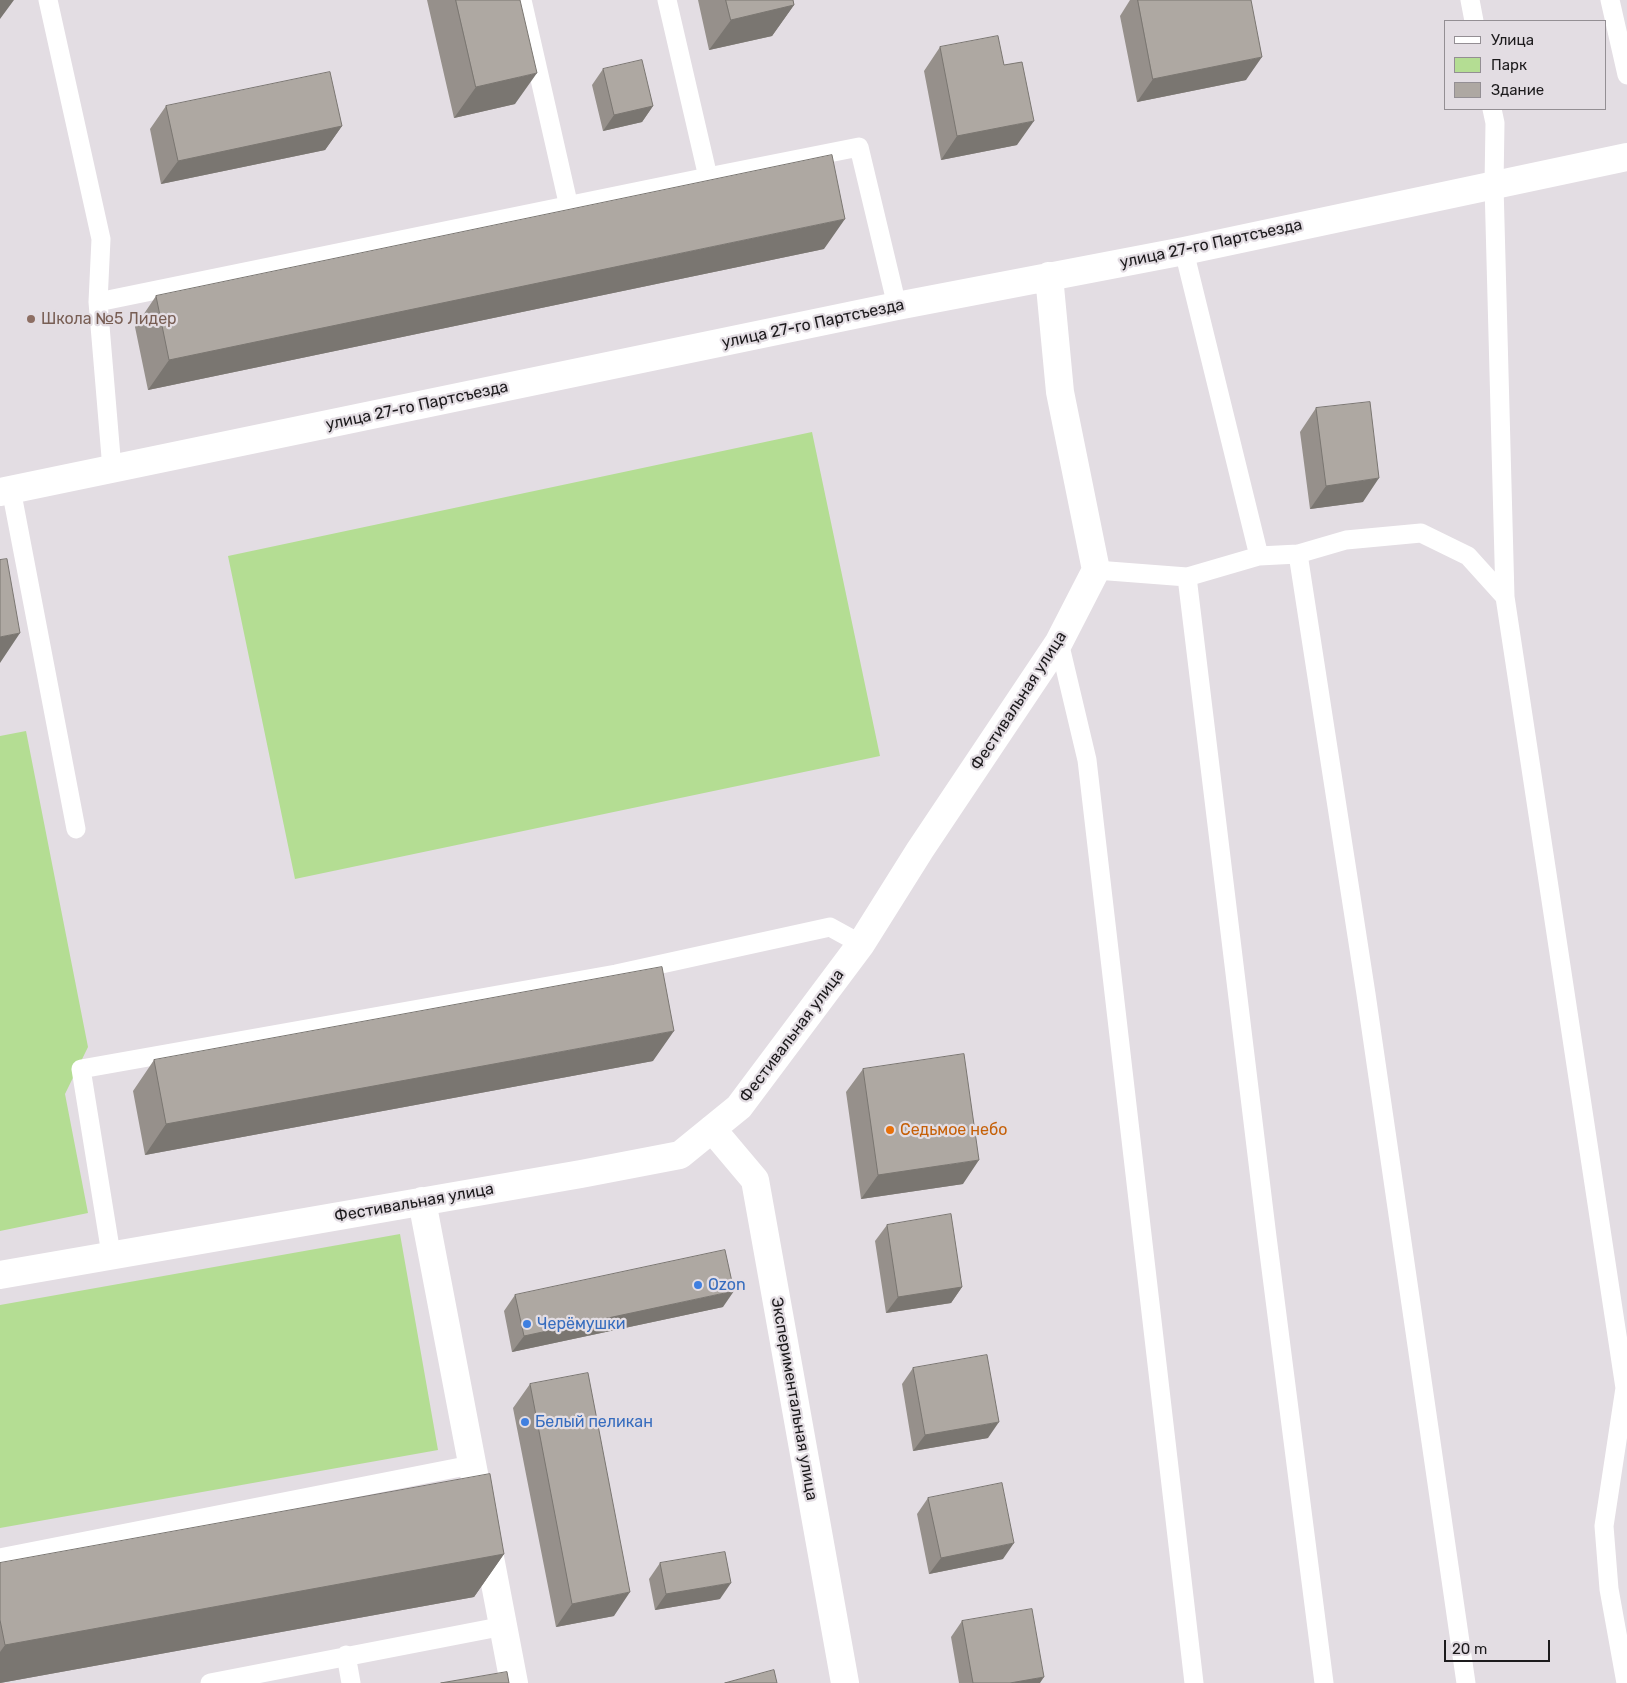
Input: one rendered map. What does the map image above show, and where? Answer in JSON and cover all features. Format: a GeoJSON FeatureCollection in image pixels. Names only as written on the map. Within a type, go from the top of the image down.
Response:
{"type":"FeatureCollection","features":[{"type":"Feature","properties":{"kind":"street","name":"улица 27-го Партсъезда"},"geometry":{"type":"LineString","coordinates":[[6,490],[896,306],[1184,251],[1627,157]]}},
{"type":"Feature","properties":{"kind":"street"},"geometry":{"type":"LineString","coordinates":[[1049,276],[1060,392],[1096,570]]}},
{"type":"Feature","properties":{"kind":"street","name":"Фестивальная улица"},"geometry":{"type":"LineString","coordinates":[[0,1274],[680,1155],[739,1107],[861,944],[920,850],[1059,642],[1096,570]]}},
{"type":"Feature","properties":{"kind":"street","name":"Экспериментальная улица"},"geometry":{"type":"LineString","coordinates":[[712,1129],[755,1180],[845,1683]]}},
{"type":"Feature","properties":{"kind":"street"},"geometry":{"type":"LineString","coordinates":[[422,1201],[514,1683]]}},
{"type":"Feature","properties":{"kind":"lane"},"geometry":{"type":"LineString","coordinates":[[48,0],[101,239],[98,302],[112,469]]}},
{"type":"Feature","properties":{"kind":"lane"},"geometry":{"type":"LineString","coordinates":[[522,0],[569,207]]}},
{"type":"Feature","properties":{"kind":"lane"},"geometry":{"type":"LineString","coordinates":[[667,0],[708,177]]}},
{"type":"Feature","properties":{"kind":"lane"},"geometry":{"type":"LineString","coordinates":[[1470,0],[1474,20]]}},
{"type":"Feature","properties":{"kind":"lane"},"geometry":{"type":"LineString","coordinates":[[1610,0],[1627,75]]}},
{"type":"Feature","properties":{"kind":"lane"},"geometry":{"type":"LineString","coordinates":[[1492,110],[1495,123],[1494,185],[1505,597],[1625,1388],[1604,1526],[1609,1589],[1626,1683]]}},
{"type":"Feature","properties":{"kind":"lane"},"geometry":{"type":"LineString","coordinates":[[98,302],[859,147],[896,306]]}},
{"type":"Feature","properties":{"kind":"lane"},"geometry":{"type":"LineString","coordinates":[[1184,251],[1259,556]]}},
{"type":"Feature","properties":{"kind":"lane"},"geometry":{"type":"LineString","coordinates":[[6,490],[76,829]]}},
{"type":"Feature","properties":{"kind":"lane"},"geometry":{"type":"LineString","coordinates":[[1096,570],[1187,578],[1259,556],[1298,554],[1346,540],[1421,534],[1468,556],[1505,597]]}},
{"type":"Feature","properties":{"kind":"lane"},"geometry":{"type":"LineString","coordinates":[[1298,554],[1367,1004],[1466,1683]]}},
{"type":"Feature","properties":{"kind":"lane"},"geometry":{"type":"LineString","coordinates":[[1187,578],[1324,1683]]}},
{"type":"Feature","properties":{"kind":"lane"},"geometry":{"type":"LineString","coordinates":[[1059,642],[1087,760],[1194,1683]]}},
{"type":"Feature","properties":{"kind":"lane"},"geometry":{"type":"LineString","coordinates":[[111,1254],[81,1069],[616,974],[830,927],[861,944]]}},
{"type":"Feature","properties":{"kind":"lane"},"geometry":{"type":"LineString","coordinates":[[0,1558],[471,1465]]}},
{"type":"Feature","properties":{"kind":"lane"},"geometry":{"type":"LineString","coordinates":[[215,1683],[346,1655],[504,1626]]}},
{"type":"Feature","properties":{"kind":"lane"},"geometry":{"type":"LineString","coordinates":[[346,1655],[351,1683]]}},
{"type":"Feature","properties":{"kind":"green space"},"geometry":{"type":"Polygon","coordinates":[[[812,432],[880,756],[295,879],[228,556],[812,432]]]}},
{"type":"Feature","properties":{"kind":"green space"},"geometry":{"type":"Polygon","coordinates":[[[26,731],[88,1047],[65,1094],[88,1213],[0,1231],[0,736],[26,731]]]}},
{"type":"Feature","properties":{"kind":"green space"},"geometry":{"type":"Polygon","coordinates":[[[400,1234],[438,1450],[0,1528],[0,1305],[400,1234]]]}},
{"type":"Feature","properties":{"kind":"building"},"geometry":{"type":"Polygon","coordinates":[[[456,0],[520,0],[537,73],[476,87],[456,0]]]}},
{"type":"Feature","properties":{"kind":"building"},"geometry":{"type":"Polygon","coordinates":[[[726,0],[793,0],[794,5],[731,20],[726,0]]]}},
{"type":"Feature","properties":{"kind":"building"},"geometry":{"type":"Polygon","coordinates":[[[1138,0],[1251,0],[1262,57],[1153,79],[1138,0]]]}},
{"type":"Feature","properties":{"kind":"building"},"geometry":{"type":"Polygon","coordinates":[[[998,36],[1004,65],[1022,62],[1034,121],[957,136],[940,47],[998,36]]]}},
{"type":"Feature","properties":{"kind":"building"},"geometry":{"type":"Polygon","coordinates":[[[642,60],[653,106],[614,115],[603,69],[642,60]]]}},
{"type":"Feature","properties":{"kind":"building"},"geometry":{"type":"Polygon","coordinates":[[[330,72],[342,126],[178,161],[166,106],[330,72]]]}},
{"type":"Feature","properties":{"kind":"building"},"geometry":{"type":"Polygon","coordinates":[[[832,155],[845,219],[169,360],[156,296],[832,155]]]}},
{"type":"Feature","properties":{"kind":"building"},"geometry":{"type":"Polygon","coordinates":[[[1370,402],[1379,478],[1326,486],[1316,408],[1370,402]]]}},
{"type":"Feature","properties":{"kind":"building"},"geometry":{"type":"Polygon","coordinates":[[[7,559],[20,633],[0,637],[0,560],[7,559]]]}},
{"type":"Feature","properties":{"kind":"building"},"geometry":{"type":"Polygon","coordinates":[[[662,967],[674,1031],[166,1124],[154,1060],[662,967]]]}},
{"type":"Feature","properties":{"kind":"building"},"geometry":{"type":"Polygon","coordinates":[[[964,1054],[979,1160],[878,1175],[863,1069],[964,1054]]]}},
{"type":"Feature","properties":{"kind":"building"},"geometry":{"type":"Polygon","coordinates":[[[951,1214],[962,1287],[898,1297],[887,1225],[951,1214]]]}},
{"type":"Feature","properties":{"kind":"building"},"geometry":{"type":"Polygon","coordinates":[[[725,1250],[734,1291],[524,1336],[515,1295],[725,1250]]]}},
{"type":"Feature","properties":{"kind":"building"},"geometry":{"type":"Polygon","coordinates":[[[987,1355],[999,1422],[925,1435],[913,1368],[987,1355]]]}},
{"type":"Feature","properties":{"kind":"building"},"geometry":{"type":"Polygon","coordinates":[[[588,1373],[630,1592],[572,1604],[530,1384],[588,1373]]]}},
{"type":"Feature","properties":{"kind":"building"},"geometry":{"type":"Polygon","coordinates":[[[490,1474],[504,1554],[5,1645],[0,1620],[0,1563],[490,1474]]]}},
{"type":"Feature","properties":{"kind":"building"},"geometry":{"type":"Polygon","coordinates":[[[1002,1483],[1014,1543],[941,1558],[928,1498],[1002,1483]]]}},
{"type":"Feature","properties":{"kind":"building"},"geometry":{"type":"Polygon","coordinates":[[[725,1552],[731,1583],[666,1594],[660,1563],[725,1552]]]}},
{"type":"Feature","properties":{"kind":"building"},"geometry":{"type":"Polygon","coordinates":[[[1032,1609],[1044,1677],[1010,1683],[973,1683],[962,1621],[1032,1609]]]}},
{"type":"Feature","properties":{"kind":"building"},"geometry":{"type":"Polygon","coordinates":[[[774,1670],[777,1683],[725,1683],[774,1670]]]}},
{"type":"Feature","properties":{"kind":"building"},"geometry":{"type":"Polygon","coordinates":[[[507,1672],[509,1683],[441,1683],[507,1672]]]}},
{"type":"Feature","properties":{"kind":"place","name":"Школа №5 Лидер"},"geometry":{"type":"Point","coordinates":[31,319]}},
{"type":"Feature","properties":{"kind":"place","name":"Седьмое небо"},"geometry":{"type":"Point","coordinates":[890,1130]}},
{"type":"Feature","properties":{"kind":"place","name":"Ozon"},"geometry":{"type":"Point","coordinates":[698,1285]}},
{"type":"Feature","properties":{"kind":"place","name":"Черёмушки"},"geometry":{"type":"Point","coordinates":[527,1324]}},
{"type":"Feature","properties":{"kind":"place","name":"Белый пеликан"},"geometry":{"type":"Point","coordinates":[525,1422]}}]}
